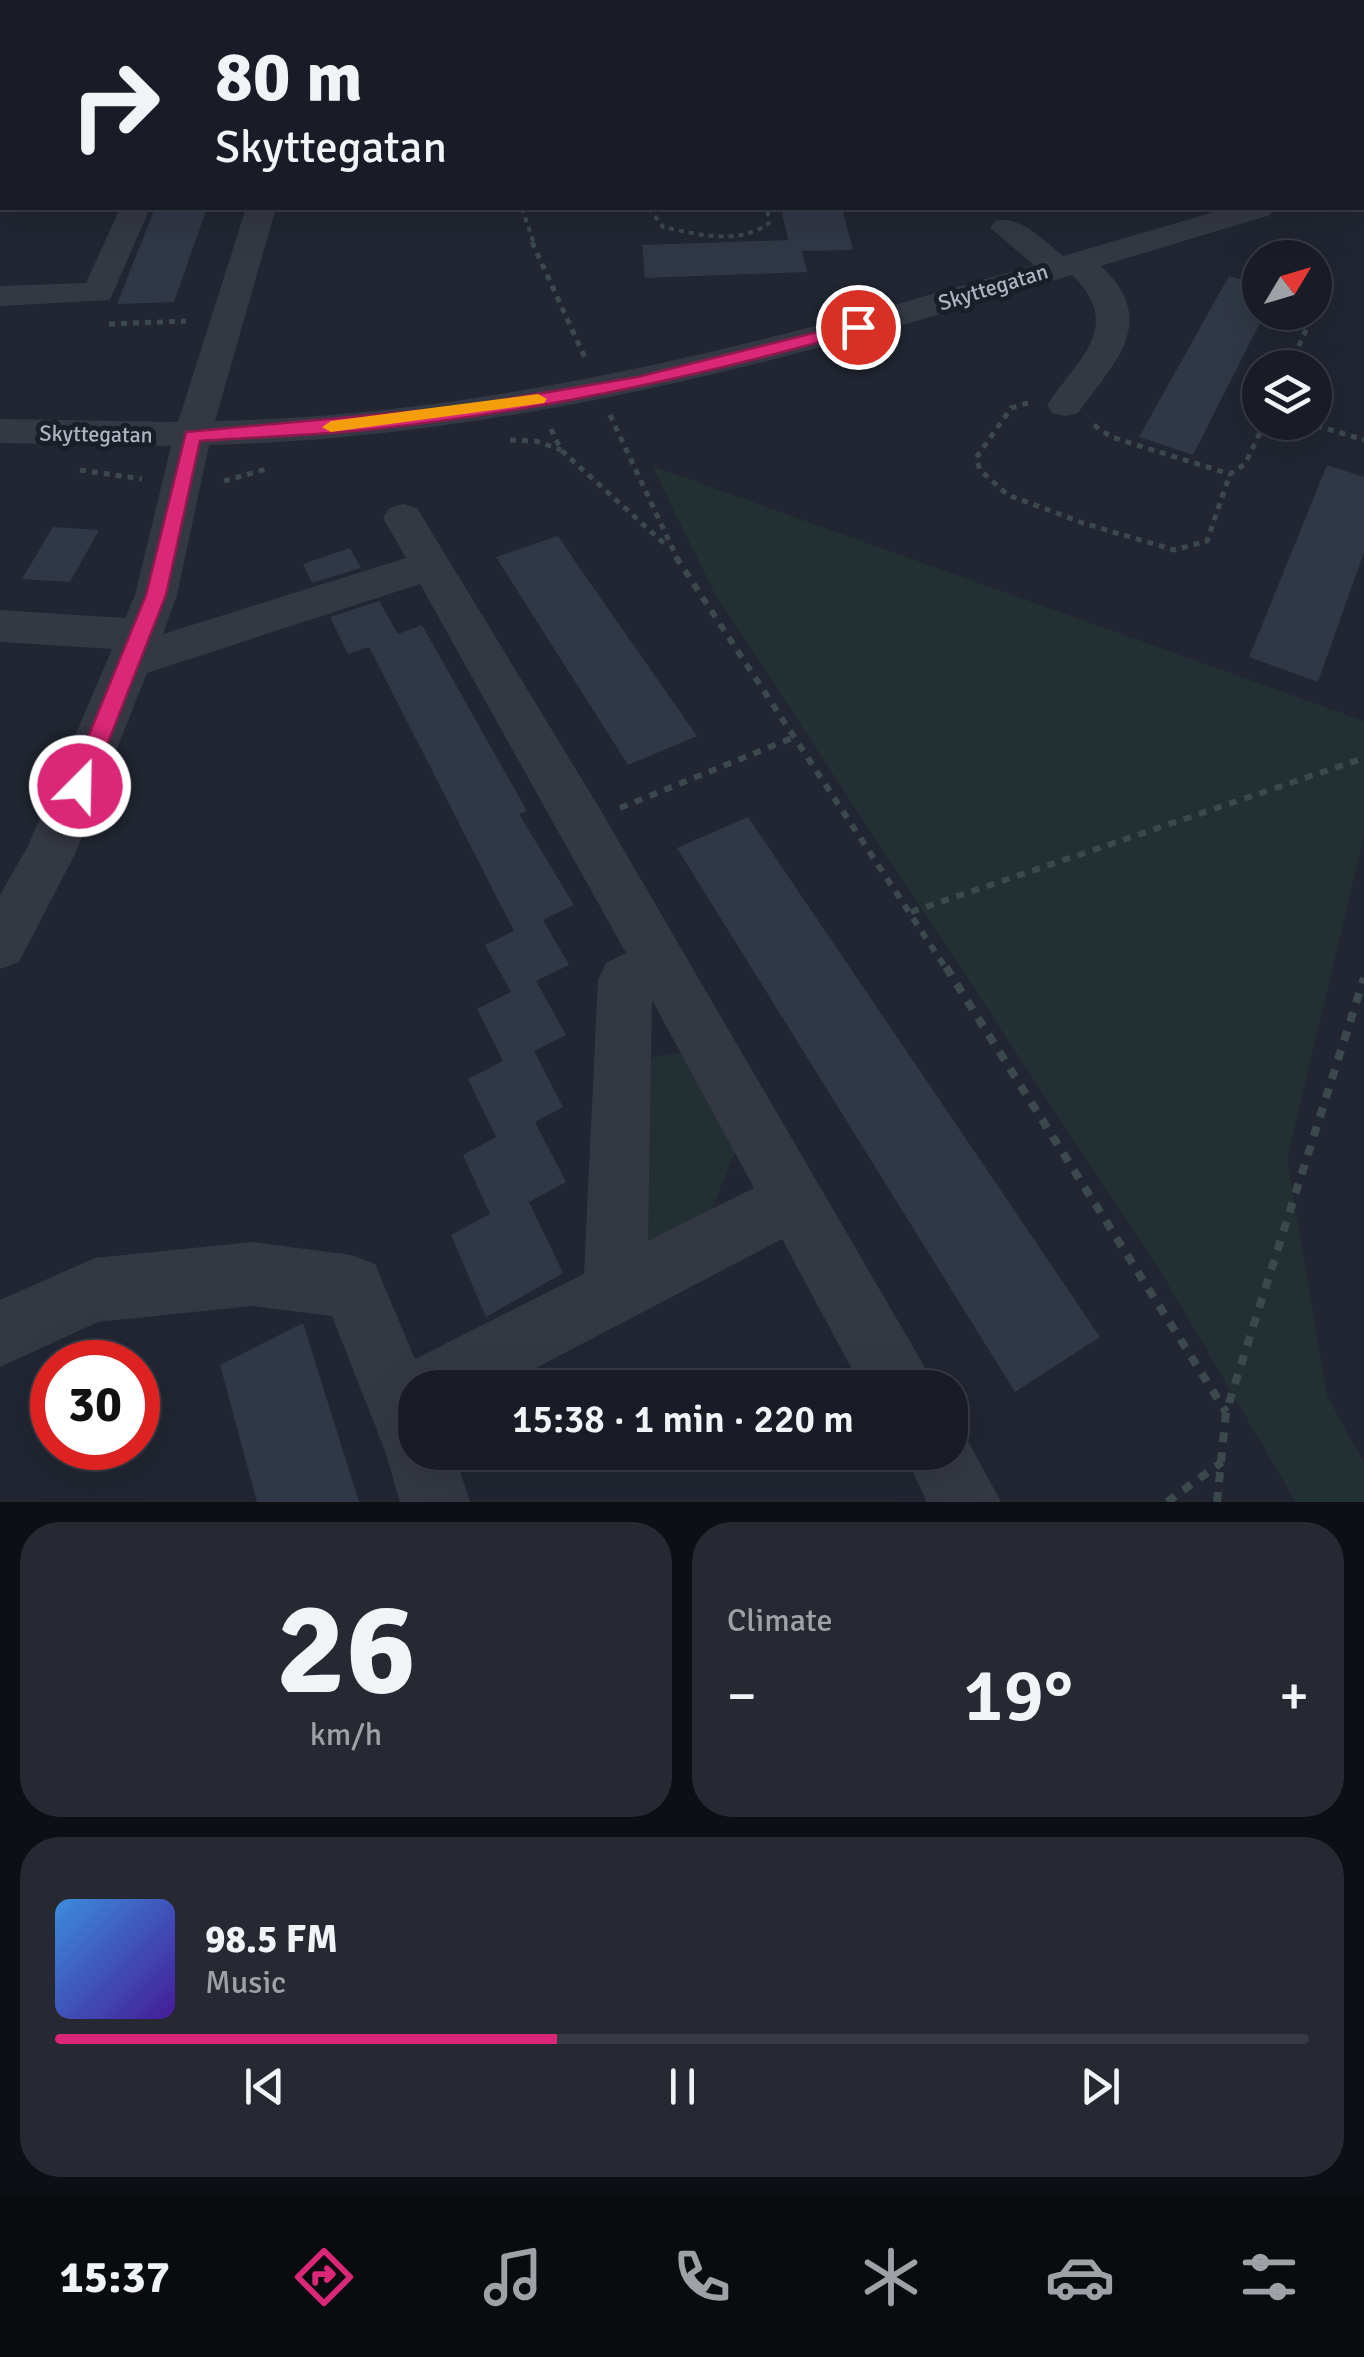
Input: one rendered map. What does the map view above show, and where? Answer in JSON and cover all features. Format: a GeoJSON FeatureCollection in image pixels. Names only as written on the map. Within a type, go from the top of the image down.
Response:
{"type":"FeatureCollection","features":[{"type":"Feature","properties":{"kind":"street"},"geometry":{"type":"LineString","coordinates":[[0,296],[98,294],[134,210]]}},
{"type":"Feature","properties":{"kind":"street","name":"Skyttegatan"},"geometry":{"type":"LineString","coordinates":[[192,436],[260,210]]}},
{"type":"Feature","properties":{"kind":"street","name":"Skyttegatan"},"geometry":{"type":"LineString","coordinates":[[0,431],[192,436],[381,423],[567,395],[762,354],[1252,210]]}},
{"type":"Feature","properties":{"kind":"street"},"geometry":{"type":"LineString","coordinates":[[1006,228],[1099,280],[1116,308],[1116,331],[1065,405]]}},
{"type":"Feature","properties":{"kind":"street"},"geometry":{"type":"LineString","coordinates":[[0,945],[50,854],[156,595],[192,436]]}},
{"type":"Feature","properties":{"kind":"street"},"geometry":{"type":"LineString","coordinates":[[402,518],[582,824],[890,1370]]}},
{"type":"Feature","properties":{"kind":"street"},"geometry":{"type":"LineString","coordinates":[[0,626],[136,648],[431,564]]}},
{"type":"Feature","properties":{"kind":"street"},"geometry":{"type":"LineString","coordinates":[[615,1291],[625,980],[658,964]]}},
{"type":"Feature","properties":{"kind":"street"},"geometry":{"type":"LineString","coordinates":[[488,1370],[615,1291],[792,1201]]}},
{"type":"Feature","properties":{"kind":"street"},"geometry":{"type":"LineString","coordinates":[[0,1334],[95,1290],[252,1274],[352,1287],[398,1379]]}},
{"type":"Feature","properties":{"kind":"street"},"geometry":{"type":"LineString","coordinates":[[428,1470],[435,1502]]}},
{"type":"Feature","properties":{"kind":"street"},"geometry":{"type":"LineString","coordinates":[[947,1470],[966,1502]]}},
{"type":"Feature","properties":{"kind":"path"},"geometry":{"type":"LineString","coordinates":[[523,210],[567,395],[562,450]]}},
{"type":"Feature","properties":{"kind":"path"},"geometry":{"type":"LineString","coordinates":[[650,210],[663,227],[741,235],[763,229],[769,223],[767,210]]}},
{"type":"Feature","properties":{"kind":"path"},"geometry":{"type":"LineString","coordinates":[[98,294],[84,325],[227,320]]}},
{"type":"Feature","properties":{"kind":"path"},"geometry":{"type":"LineString","coordinates":[[1230,474],[1111,437],[1065,405],[1030,402],[1011,408],[976,458],[980,470],[1008,494],[1083,523],[1174,550],[1206,541],[1230,474],[1245,464],[1256,440]]}},
{"type":"Feature","properties":{"kind":"path"},"geometry":{"type":"LineString","coordinates":[[607,407],[672,551],[792,738],[911,912],[1226,1412]]}},
{"type":"Feature","properties":{"kind":"path"},"geometry":{"type":"LineString","coordinates":[[1332,430],[1364,440]]}},
{"type":"Feature","properties":{"kind":"path"},"geometry":{"type":"LineString","coordinates":[[498,440],[536,442],[562,450],[672,551]]}},
{"type":"Feature","properties":{"kind":"path"},"geometry":{"type":"LineString","coordinates":[[582,824],[792,738]]}},
{"type":"Feature","properties":{"kind":"path"},"geometry":{"type":"LineString","coordinates":[[911,912],[1364,758]]}},
{"type":"Feature","properties":{"kind":"path"},"geometry":{"type":"LineString","coordinates":[[1217,1502],[1226,1412],[1364,978]]}},
{"type":"Feature","properties":{"kind":"path"},"geometry":{"type":"LineString","coordinates":[[1168,1502],[1222,1462]]}},
{"type":"Feature","properties":{"kind":"shaded area"},"geometry":{"type":"Polygon","coordinates":[[[652,466],[1364,721],[1364,836],[1287,1159],[1327,1396],[1364,1463],[1364,1502],[1296,1502],[1165,1279],[716,596],[652,466]]]}},
{"type":"Feature","properties":{"kind":"shaded area"},"geometry":{"type":"Polygon","coordinates":[[[690,1052],[736,1150],[708,1218],[637,1255],[632,1067],[653,1057],[690,1052]]]}},
{"type":"Feature","properties":{"kind":"building"},"geometry":{"type":"Polygon","coordinates":[[[154,210],[206,210],[174,302],[117,304],[154,210]]]}},
{"type":"Feature","properties":{"kind":"building"},"geometry":{"type":"Polygon","coordinates":[[[781,210],[843,210],[853,250],[802,251],[807,272],[645,278],[642,245],[788,240],[781,210]]]}},
{"type":"Feature","properties":{"kind":"building"},"geometry":{"type":"Polygon","coordinates":[[[1229,276],[1242,280],[1242,330],[1256,330],[1246,350],[1242,350],[1242,358],[1193,455],[1139,437],[1229,276]]]}},
{"type":"Feature","properties":{"kind":"building"},"geometry":{"type":"Polygon","coordinates":[[[1327,465],[1364,477],[1364,552],[1318,682],[1249,657],[1327,465]]]}},
{"type":"Feature","properties":{"kind":"building"},"geometry":{"type":"Polygon","coordinates":[[[53,527],[99,530],[70,582],[22,579],[53,527]]]}},
{"type":"Feature","properties":{"kind":"building"},"geometry":{"type":"Polygon","coordinates":[[[558,536],[697,736],[628,765],[496,557],[558,536]]]}},
{"type":"Feature","properties":{"kind":"building"},"geometry":{"type":"Polygon","coordinates":[[[350,548],[361,568],[312,583],[303,564],[350,548]]]}},
{"type":"Feature","properties":{"kind":"building"},"geometry":{"type":"Polygon","coordinates":[[[379,601],[398,634],[422,625],[527,811],[519,814],[574,905],[543,920],[569,965],[536,981],[566,1035],[534,1051],[563,1107],[535,1122],[566,1182],[529,1202],[563,1273],[486,1317],[451,1235],[490,1214],[463,1155],[496,1137],[468,1079],[503,1061],[477,1009],[511,992],[485,945],[514,931],[369,647],[348,654],[330,617],[379,601]]]}},
{"type":"Feature","properties":{"kind":"building"},"geometry":{"type":"Polygon","coordinates":[[[748,817],[1100,1337],[1015,1392],[677,848],[748,817]]]}},
{"type":"Feature","properties":{"kind":"building"},"geometry":{"type":"Polygon","coordinates":[[[303,1323],[359,1502],[257,1502],[220,1365],[303,1323]]]}},
{"type":"Feature","properties":{"kind":"slow traffic"},"geometry":{"type":"LineString","coordinates":[[331,427],[538,399]]}},
{"type":"Feature","properties":{"kind":"route"},"geometry":{"type":"LineString","coordinates":[[80,786],[156,595],[192,436],[381,423],[460,412],[637,382],[762,354],[858,327]]}}]}
